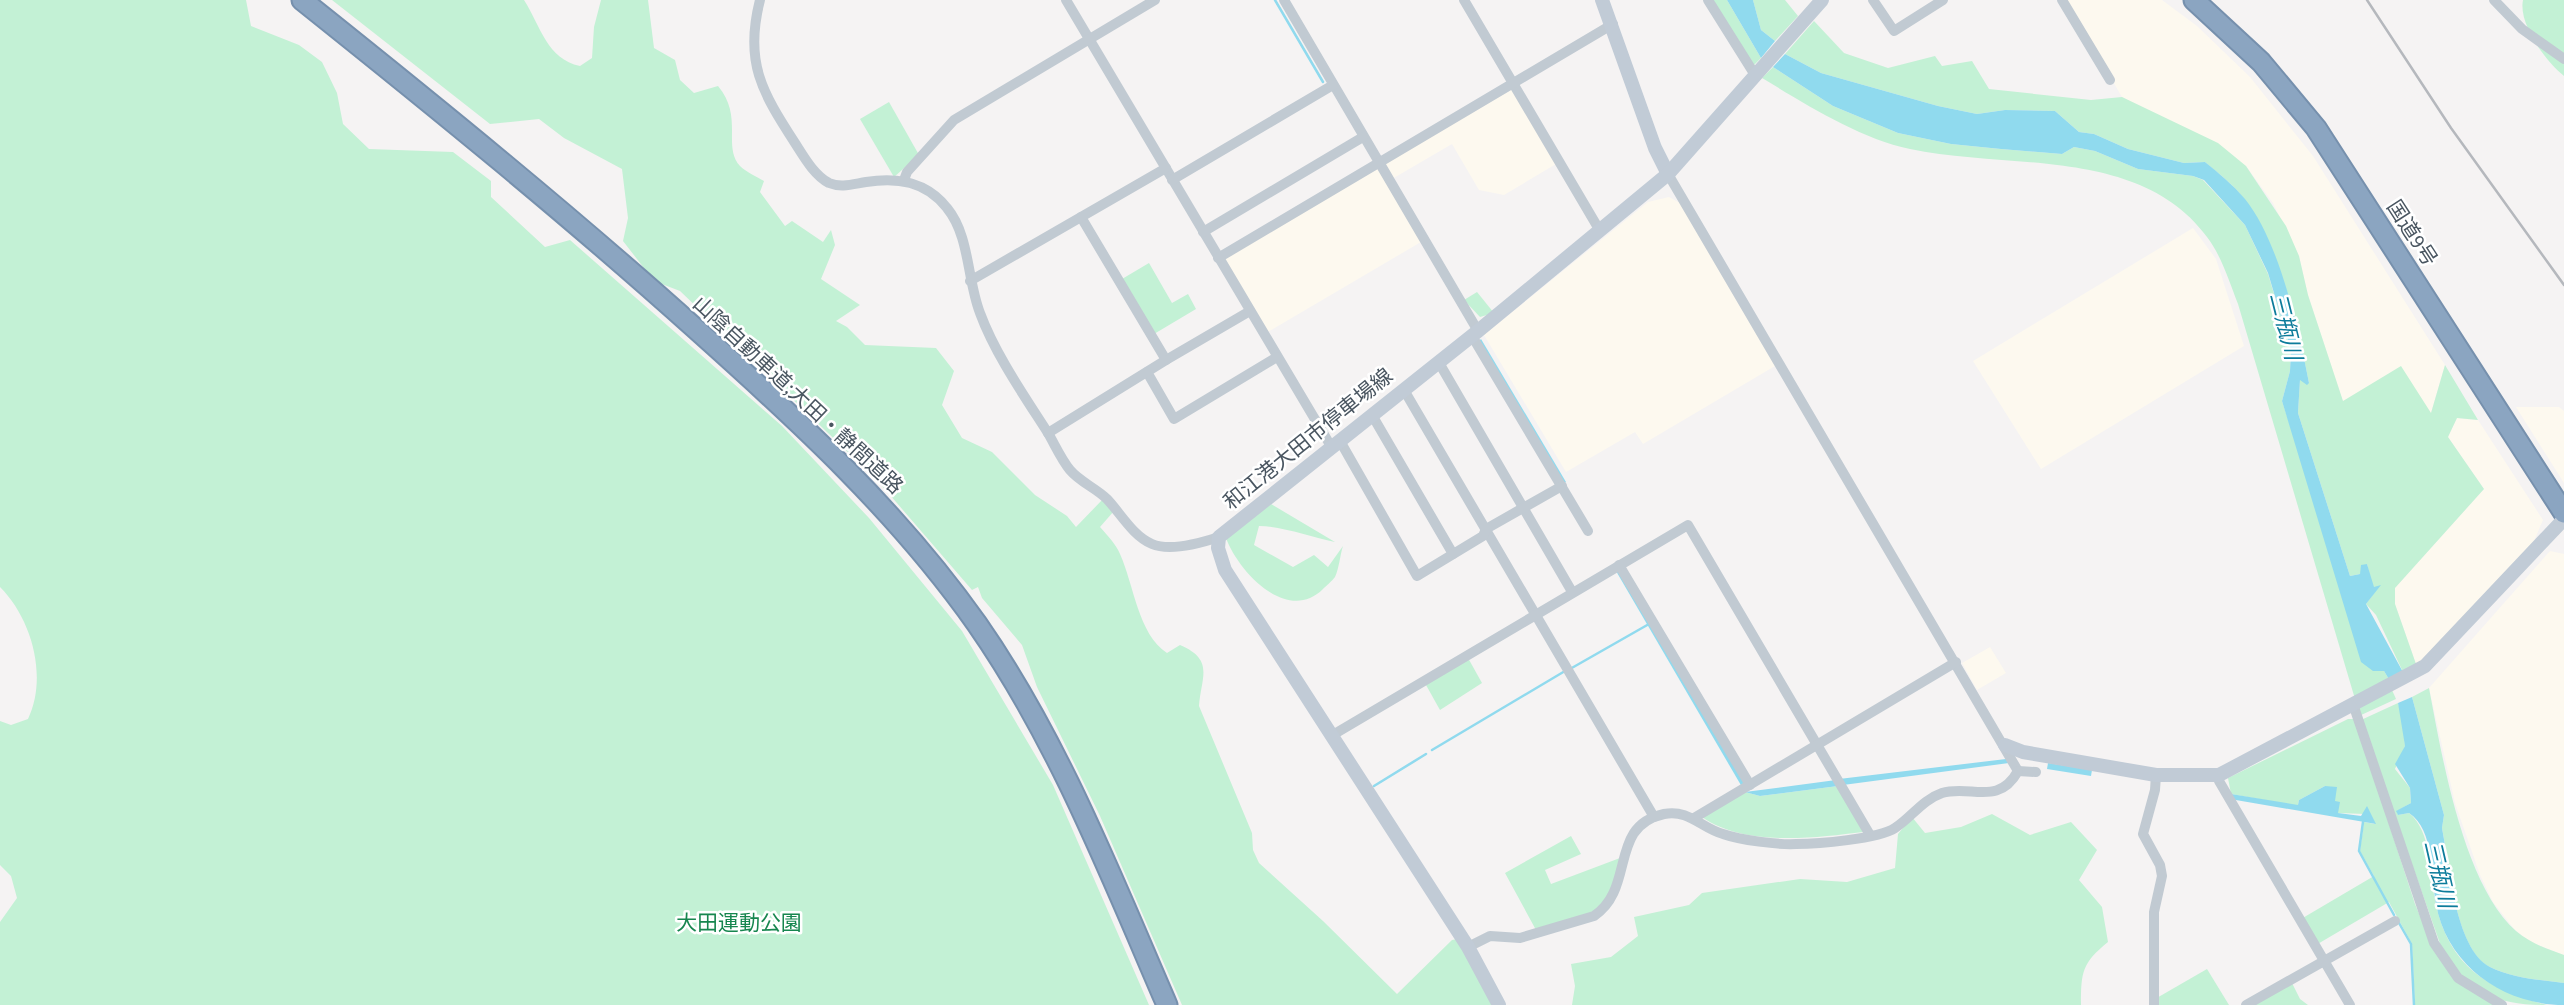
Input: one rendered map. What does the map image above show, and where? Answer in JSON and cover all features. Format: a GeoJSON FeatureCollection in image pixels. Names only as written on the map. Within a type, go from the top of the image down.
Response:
{"type":"FeatureCollection","features":[{"type":"Feature","properties":{"kind":"highway","name":"山陰自動車道;大田・静間道路"},"geometry":{"type":"LineString","coordinates":[[302,0],[472,136],[664,300],[770,395],[888,511],[950,587],[1017,688],[1056,758],[1167,1005]]}},
{"type":"Feature","properties":{"kind":"highway","name":"国道9号"},"geometry":{"type":"LineString","coordinates":[[2200,1],[2261,62],[2316,128],[2564,513]]}},
{"type":"Feature","properties":{"kind":"main road"},"geometry":{"type":"LineString","coordinates":[[1602,0],[1613,24],[1655,148],[1668,174]]}},
{"type":"Feature","properties":{"kind":"main road","name":"和江港大田市停車場線"},"geometry":{"type":"LineString","coordinates":[[1499,1005],[1468,947],[1225,570],[1218,548],[1219,537],[1475,333],[1668,174],[1822,0]]}},
{"type":"Feature","properties":{"kind":"main road"},"geometry":{"type":"LineString","coordinates":[[2005,745],[2023,752],[2155,781],[2219,775],[2425,666],[2564,519]]}},
{"type":"Feature","properties":{"kind":"street"},"geometry":{"type":"LineString","coordinates":[[760,0],[753,28],[755,67],[764,93],[808,164],[829,182],[842,186],[904,180],[926,189],[947,208],[962,241],[980,315],[1027,403],[1069,469],[1105,497],[1141,538],[1154,545],[1200,544],[1219,537]]}},
{"type":"Feature","properties":{"kind":"street"},"geometry":{"type":"LineString","coordinates":[[1066,0],[1277,357],[1336,444],[1417,576],[1483,536],[1486,528],[1562,486]]}},
{"type":"Feature","properties":{"kind":"street"},"geometry":{"type":"LineString","coordinates":[[904,180],[907,172],[954,120],[1155,0]]}},
{"type":"Feature","properties":{"kind":"street"},"geometry":{"type":"LineString","coordinates":[[1284,0],[1588,531]]}},
{"type":"Feature","properties":{"kind":"street"},"geometry":{"type":"LineString","coordinates":[[1464,0],[1600,231]]}},
{"type":"Feature","properties":{"kind":"street"},"geometry":{"type":"LineString","coordinates":[[1708,0],[1757,72]]}},
{"type":"Feature","properties":{"kind":"street"},"geometry":{"type":"LineString","coordinates":[[1873,0],[1894,31],[1943,0]]}},
{"type":"Feature","properties":{"kind":"street"},"geometry":{"type":"LineString","coordinates":[[2062,0],[2110,80]]}},
{"type":"Feature","properties":{"kind":"street"},"geometry":{"type":"LineString","coordinates":[[2494,0],[2522,29],[2564,60]]}},
{"type":"Feature","properties":{"kind":"street"},"geometry":{"type":"LineString","coordinates":[[1218,258],[1613,24]]}},
{"type":"Feature","properties":{"kind":"street"},"geometry":{"type":"LineString","coordinates":[[1172,180],[1333,85]]}},
{"type":"Feature","properties":{"kind":"street"},"geometry":{"type":"LineString","coordinates":[[1203,232],[1363,137]]}},
{"type":"Feature","properties":{"kind":"street"},"geometry":{"type":"LineString","coordinates":[[970,281],[1166,168]]}},
{"type":"Feature","properties":{"kind":"street"},"geometry":{"type":"LineString","coordinates":[[1668,174],[2018,771]]}},
{"type":"Feature","properties":{"kind":"street"},"geometry":{"type":"LineString","coordinates":[[1081,217],[1166,360]]}},
{"type":"Feature","properties":{"kind":"street"},"geometry":{"type":"LineString","coordinates":[[1048,433],[1250,311]]}},
{"type":"Feature","properties":{"kind":"street"},"geometry":{"type":"LineString","coordinates":[[1147,372],[1174,418],[1277,357]]}},
{"type":"Feature","properties":{"kind":"street"},"geometry":{"type":"LineString","coordinates":[[1438,361],[1571,590]]}},
{"type":"Feature","properties":{"kind":"street"},"geometry":{"type":"LineString","coordinates":[[1404,390],[1654,817]]}},
{"type":"Feature","properties":{"kind":"street"},"geometry":{"type":"LineString","coordinates":[[1372,415],[1453,554]]}},
{"type":"Feature","properties":{"kind":"street"},"geometry":{"type":"LineString","coordinates":[[1331,736],[1688,525],[1870,835]]}},
{"type":"Feature","properties":{"kind":"street"},"geometry":{"type":"LineString","coordinates":[[1619,565],[1750,785]]}},
{"type":"Feature","properties":{"kind":"street"},"geometry":{"type":"LineString","coordinates":[[1694,818],[1956,662]]}},
{"type":"Feature","properties":{"kind":"street"},"geometry":{"type":"LineString","coordinates":[[2353,704],[2434,943],[2458,978],[2502,1005]]}},
{"type":"Feature","properties":{"kind":"street"},"geometry":{"type":"LineString","coordinates":[[1468,947],[1490,936],[1520,938],[1594,916],[1604,909],[1622,875],[1623,853],[1630,838],[1654,817],[1678,813],[1694,818],[1722,834],[1794,845],[1895,829],[1925,802],[1942,793],[1982,794],[1998,790],[2013,779],[2018,771]]}},
{"type":"Feature","properties":{"kind":"street"},"geometry":{"type":"LineString","coordinates":[[2018,771],[2036,772]]}},
{"type":"Feature","properties":{"kind":"street"},"geometry":{"type":"LineString","coordinates":[[2219,775],[2220,782],[2350,1005]]}},
{"type":"Feature","properties":{"kind":"street"},"geometry":{"type":"LineString","coordinates":[[2154,1005],[2154,912],[2162,877],[2160,864],[2143,834],[2155,781]]}},
{"type":"Feature","properties":{"kind":"street"},"geometry":{"type":"LineString","coordinates":[[2246,1005],[2395,921]]}},
{"type":"Feature","properties":{"kind":"shaded area"},"geometry":{"type":"Polygon","coordinates":[[[2065,0],[2162,0],[2197,26],[2250,77],[2313,156],[2445,365],[2431,413],[2343,402],[2308,295],[2299,256],[2273,203],[2246,166],[2122,97],[2065,0]]]}},
{"type":"Feature","properties":{"kind":"shaded area"},"geometry":{"type":"Polygon","coordinates":[[[1513,89],[1556,164],[1504,195],[1479,190],[1452,144],[1392,179],[1383,163],[1513,89]]]}},
{"type":"Feature","properties":{"kind":"shaded area"},"geometry":{"type":"Polygon","coordinates":[[[1378,167],[1421,242],[1266,333],[1223,257],[1378,167]]]}},
{"type":"Feature","properties":{"kind":"shaded area"},"geometry":{"type":"Polygon","coordinates":[[[1669,197],[1680,203],[1775,366],[1643,444],[1635,432],[1566,472],[1484,335],[1648,202],[1669,197]]]}},
{"type":"Feature","properties":{"kind":"shaded area"},"geometry":{"type":"Polygon","coordinates":[[[2193,228],[2216,259],[2244,346],[2041,469],[1973,361],[2193,228]]]}},
{"type":"Feature","properties":{"kind":"shaded area"},"geometry":{"type":"Polygon","coordinates":[[[2516,407],[2559,407],[2564,411],[2564,483],[2516,407]]]}},
{"type":"Feature","properties":{"kind":"shaded area"},"geometry":{"type":"Polygon","coordinates":[[[2457,418],[2478,420],[2543,520],[2534,541],[2432,652],[2416,664],[2395,604],[2395,588],[2484,489],[2448,437],[2457,418]]]}},
{"type":"Feature","properties":{"kind":"shaded area"},"geometry":{"type":"Polygon","coordinates":[[[2550,551],[2564,554],[2564,955],[2530,942],[2514,929],[2493,902],[2480,875],[2455,803],[2429,688],[2550,551]]]}},
{"type":"Feature","properties":{"kind":"shaded area"},"geometry":{"type":"Polygon","coordinates":[[[1990,647],[2006,673],[1977,690],[1962,663],[1990,647]]]}},
{"type":"Feature","properties":{"kind":"green space","name":"大田運動公園"},"geometry":{"type":"Polygon","coordinates":[[[0,0],[246,0],[251,26],[299,45],[322,62],[337,93],[343,124],[369,149],[453,152],[491,181],[491,197],[545,247],[570,240],[782,426],[869,518],[962,631],[1053,785],[1149,1005],[0,1005],[0,922],[17,898],[11,876],[0,865],[0,721],[11,725],[28,719],[37,685],[34,649],[28,632],[21,615],[0,587],[0,0]]]}},
{"type":"Feature","properties":{"kind":"green space"},"geometry":{"type":"Polygon","coordinates":[[[332,0],[524,0],[552,49],[560,57],[580,66],[592,58],[594,27],[601,0],[648,0],[654,48],[675,60],[680,80],[694,93],[718,86],[730,109],[735,158],[742,168],[764,181],[760,192],[785,226],[792,221],[823,242],[831,230],[835,245],[821,279],[860,305],[836,321],[847,327],[865,345],[936,348],[954,371],[942,405],[962,438],[992,452],[1035,495],[1067,516],[1076,527],[1103,499],[1114,511],[1100,527],[1120,554],[1149,634],[1167,653],[1180,645],[1191,651],[1202,663],[1199,706],[1252,833],[1253,850],[1259,863],[1397,994],[1452,940],[1457,939],[1492,1005],[1182,1005],[1100,816],[1037,687],[1022,645],[982,598],[978,587],[972,590],[877,480],[680,291],[654,281],[623,241],[628,218],[622,169],[564,138],[539,119],[490,124],[332,0]]]}},
{"type":"Feature","properties":{"kind":"green space"},"geometry":{"type":"Polygon","coordinates":[[[1712,0],[1727,0],[1761,58],[1754,65],[1712,0]]]}},
{"type":"Feature","properties":{"kind":"green space"},"geometry":{"type":"Polygon","coordinates":[[[1753,0],[1785,0],[1798,16],[1775,41],[1761,30],[1753,0]]]}},
{"type":"Feature","properties":{"kind":"green space"},"geometry":{"type":"Polygon","coordinates":[[[2523,0],[2564,0],[2564,76],[2549,62],[2529,31],[2523,0]]]}},
{"type":"Feature","properties":{"kind":"green space"},"geometry":{"type":"Polygon","coordinates":[[[1814,21],[1844,53],[1888,68],[1935,56],[1942,66],[1972,61],[1989,89],[2091,100],[2122,97],[2218,143],[2246,166],[2286,226],[2299,256],[2308,295],[2343,401],[2401,366],[2431,413],[2445,365],[2478,420],[2457,418],[2448,437],[2484,489],[2395,588],[2395,604],[2416,664],[2404,674],[2376,615],[2366,604],[2374,593],[2367,564],[2360,574],[2350,576],[2298,413],[2300,379],[2309,383],[2286,288],[2268,241],[2236,189],[2205,162],[2184,163],[2128,149],[2094,134],[2079,132],[2055,111],[2005,110],[1977,114],[1938,106],[1821,73],[1785,54],[1814,21]]]}},
{"type":"Feature","properties":{"kind":"green space"},"geometry":{"type":"Polygon","coordinates":[[[1773,67],[1833,106],[1898,133],[1951,144],[2062,154],[2074,147],[2095,151],[2138,169],[2193,176],[2203,180],[2245,225],[2268,274],[2291,350],[2290,371],[2282,401],[2370,667],[2384,671],[2390,681],[2355,699],[2238,304],[2217,253],[2207,237],[2179,208],[2146,188],[2109,175],[2070,167],[1948,155],[1891,144],[1834,120],[1762,78],[1773,67]]]}},
{"type":"Feature","properties":{"kind":"green space"},"geometry":{"type":"Polygon","coordinates":[[[889,102],[919,155],[894,177],[860,119],[889,102]]]}},
{"type":"Feature","properties":{"kind":"green space"},"geometry":{"type":"Polygon","coordinates":[[[1149,263],[1172,303],[1188,294],[1196,309],[1154,334],[1122,279],[1149,263]]]}},
{"type":"Feature","properties":{"kind":"green space"},"geometry":{"type":"Polygon","coordinates":[[[1477,292],[1494,313],[1480,317],[1464,300],[1477,292]]]}},
{"type":"Feature","properties":{"kind":"green space"},"geometry":{"type":"Polygon","coordinates":[[[1271,504],[1335,542],[1259,526],[1254,545],[1293,567],[1314,555],[1328,567],[1343,546],[1335,577],[1309,598],[1295,601],[1266,590],[1242,566],[1226,538],[1271,504]]]}},
{"type":"Feature","properties":{"kind":"green space"},"geometry":{"type":"Polygon","coordinates":[[[1468,658],[1482,683],[1440,710],[1426,685],[1468,658]]]}},
{"type":"Feature","properties":{"kind":"green space"},"geometry":{"type":"Polygon","coordinates":[[[2429,688],[2448,782],[2469,851],[2482,883],[2498,910],[2516,931],[2545,948],[2564,955],[2564,983],[2499,971],[2478,958],[2469,943],[2461,925],[2451,882],[2442,828],[2444,815],[2412,697],[2429,688]]]}},
{"type":"Feature","properties":{"kind":"green space"},"geometry":{"type":"Polygon","coordinates":[[[2392,690],[2396,699],[2359,716],[2357,709],[2392,690]]]}},
{"type":"Feature","properties":{"kind":"green space"},"geometry":{"type":"Polygon","coordinates":[[[2398,703],[2403,719],[2405,746],[2395,769],[2410,788],[2411,803],[2397,811],[2398,815],[2409,813],[2422,830],[2442,927],[2451,945],[2475,973],[2508,992],[2547,1005],[2513,1003],[2487,994],[2465,978],[2443,952],[2361,720],[2398,703]]]}},
{"type":"Feature","properties":{"kind":"green space"},"geometry":{"type":"Polygon","coordinates":[[[2348,719],[2355,719],[2415,904],[2434,950],[2496,1005],[2415,1005],[2412,944],[2389,902],[2316,945],[2301,919],[2374,876],[2360,851],[2364,822],[2375,824],[2365,814],[2338,813],[2325,786],[2299,800],[2298,806],[2231,794],[2228,778],[2348,719]]]}},
{"type":"Feature","properties":{"kind":"green space"},"geometry":{"type":"Polygon","coordinates":[[[1838,786],[1863,832],[1802,838],[1759,837],[1719,827],[1702,817],[1745,792],[1760,796],[1838,786]]]}},
{"type":"Feature","properties":{"kind":"green space"},"geometry":{"type":"Polygon","coordinates":[[[1992,814],[2030,835],[2071,822],[2097,850],[2079,880],[2102,907],[2108,942],[2093,956],[2085,969],[2081,1005],[1572,1005],[1575,986],[1571,964],[1611,957],[1638,936],[1634,917],[1689,905],[1702,893],[1800,879],[1847,882],[1895,868],[1898,834],[1912,817],[1925,833],[1961,827],[1992,814]]]}},
{"type":"Feature","properties":{"kind":"green space"},"geometry":{"type":"Polygon","coordinates":[[[1571,836],[1581,854],[1545,870],[1551,884],[1620,858],[1616,880],[1599,910],[1536,930],[1505,873],[1571,836]]]}},
{"type":"Feature","properties":{"kind":"green space"},"geometry":{"type":"Polygon","coordinates":[[[2207,969],[2229,1005],[2155,1005],[2155,999],[2207,969]]]}},
{"type":"Feature","properties":{"kind":"green space"},"geometry":{"type":"Polygon","coordinates":[[[2292,983],[2300,999],[2308,1005],[2250,1005],[2292,983]]]}},
{"type":"Feature","properties":{"kind":"water"},"geometry":{"type":"Polygon","coordinates":[[[1727,0],[1753,0],[1761,30],[1775,41],[1761,58],[1727,0]]]}},
{"type":"Feature","properties":{"kind":"water","name":"三瓶川"},"geometry":{"type":"Polygon","coordinates":[[[1785,54],[1821,73],[1938,106],[1977,114],[2005,110],[2055,111],[2079,132],[2094,134],[2128,149],[2184,163],[2205,162],[2236,189],[2257,217],[2268,238],[2286,287],[2309,383],[2307,385],[2300,380],[2298,413],[2350,576],[2360,574],[2361,565],[2367,564],[2374,587],[2381,585],[2366,604],[2404,674],[2390,681],[2384,671],[2373,671],[2361,662],[2282,401],[2290,371],[2291,350],[2268,273],[2245,225],[2204,180],[2193,176],[2138,169],[2095,151],[2074,147],[2062,154],[1951,144],[1898,133],[1833,106],[1773,67],[1785,54]]]}},
{"type":"Feature","properties":{"kind":"water"},"geometry":{"type":"Polygon","coordinates":[[[1481,339],[1566,482],[1563,484],[1479,341],[1481,339]]]}},
{"type":"Feature","properties":{"kind":"water"},"geometry":{"type":"Polygon","coordinates":[[[1616,571],[1620,571],[1746,785],[1742,787],[1616,571]]]}},
{"type":"Feature","properties":{"kind":"water","name":"三瓶川"},"geometry":{"type":"Polygon","coordinates":[[[2412,697],[2444,815],[2442,828],[2451,883],[2461,924],[2469,943],[2478,957],[2499,971],[2564,983],[2564,1005],[2520,998],[2482,978],[2452,946],[2442,926],[2436,904],[2428,842],[2417,821],[2409,813],[2398,815],[2396,811],[2411,803],[2410,788],[2395,764],[2405,746],[2398,703],[2412,697]]]}},
{"type":"Feature","properties":{"kind":"water"},"geometry":{"type":"Polygon","coordinates":[[[2006,759],[2009,763],[1843,785],[1839,779],[2006,759]]]}},
{"type":"Feature","properties":{"kind":"water"},"geometry":{"type":"Polygon","coordinates":[[[2048,763],[2092,770],[2091,776],[2047,769],[2048,763]]]}},
{"type":"Feature","properties":{"kind":"water"},"geometry":{"type":"Polygon","coordinates":[[[1836,780],[1838,786],[1760,796],[1745,792],[1836,780]]]}},
{"type":"Feature","properties":{"kind":"water"},"geometry":{"type":"Polygon","coordinates":[[[2325,786],[2337,787],[2335,801],[2340,802],[2338,813],[2361,816],[2367,806],[2376,824],[2230,799],[2231,794],[2298,805],[2299,800],[2325,786]]]}},
{"type":"Feature","properties":{"kind":"waterway"},"geometry":{"type":"LineString","coordinates":[[1275,0],[1323,82]]}},
{"type":"Feature","properties":{"kind":"waterway"},"geometry":{"type":"LineString","coordinates":[[1570,669],[1649,624]]}},
{"type":"Feature","properties":{"kind":"waterway"},"geometry":{"type":"LineString","coordinates":[[1432,750],[1565,671]]}},
{"type":"Feature","properties":{"kind":"waterway"},"geometry":{"type":"LineString","coordinates":[[1374,786],[1426,754]]}},
{"type":"Feature","properties":{"kind":"waterway"},"geometry":{"type":"LineString","coordinates":[[2363,822],[2359,851],[2394,915]]}},
{"type":"Feature","properties":{"kind":"waterway"},"geometry":{"type":"LineString","coordinates":[[2399,923],[2411,944],[2414,1005]]}},
{"type":"Feature","properties":{"kind":"railway"},"geometry":{"type":"LineString","coordinates":[[2367,0],[2451,128],[2564,285]]}}]}
